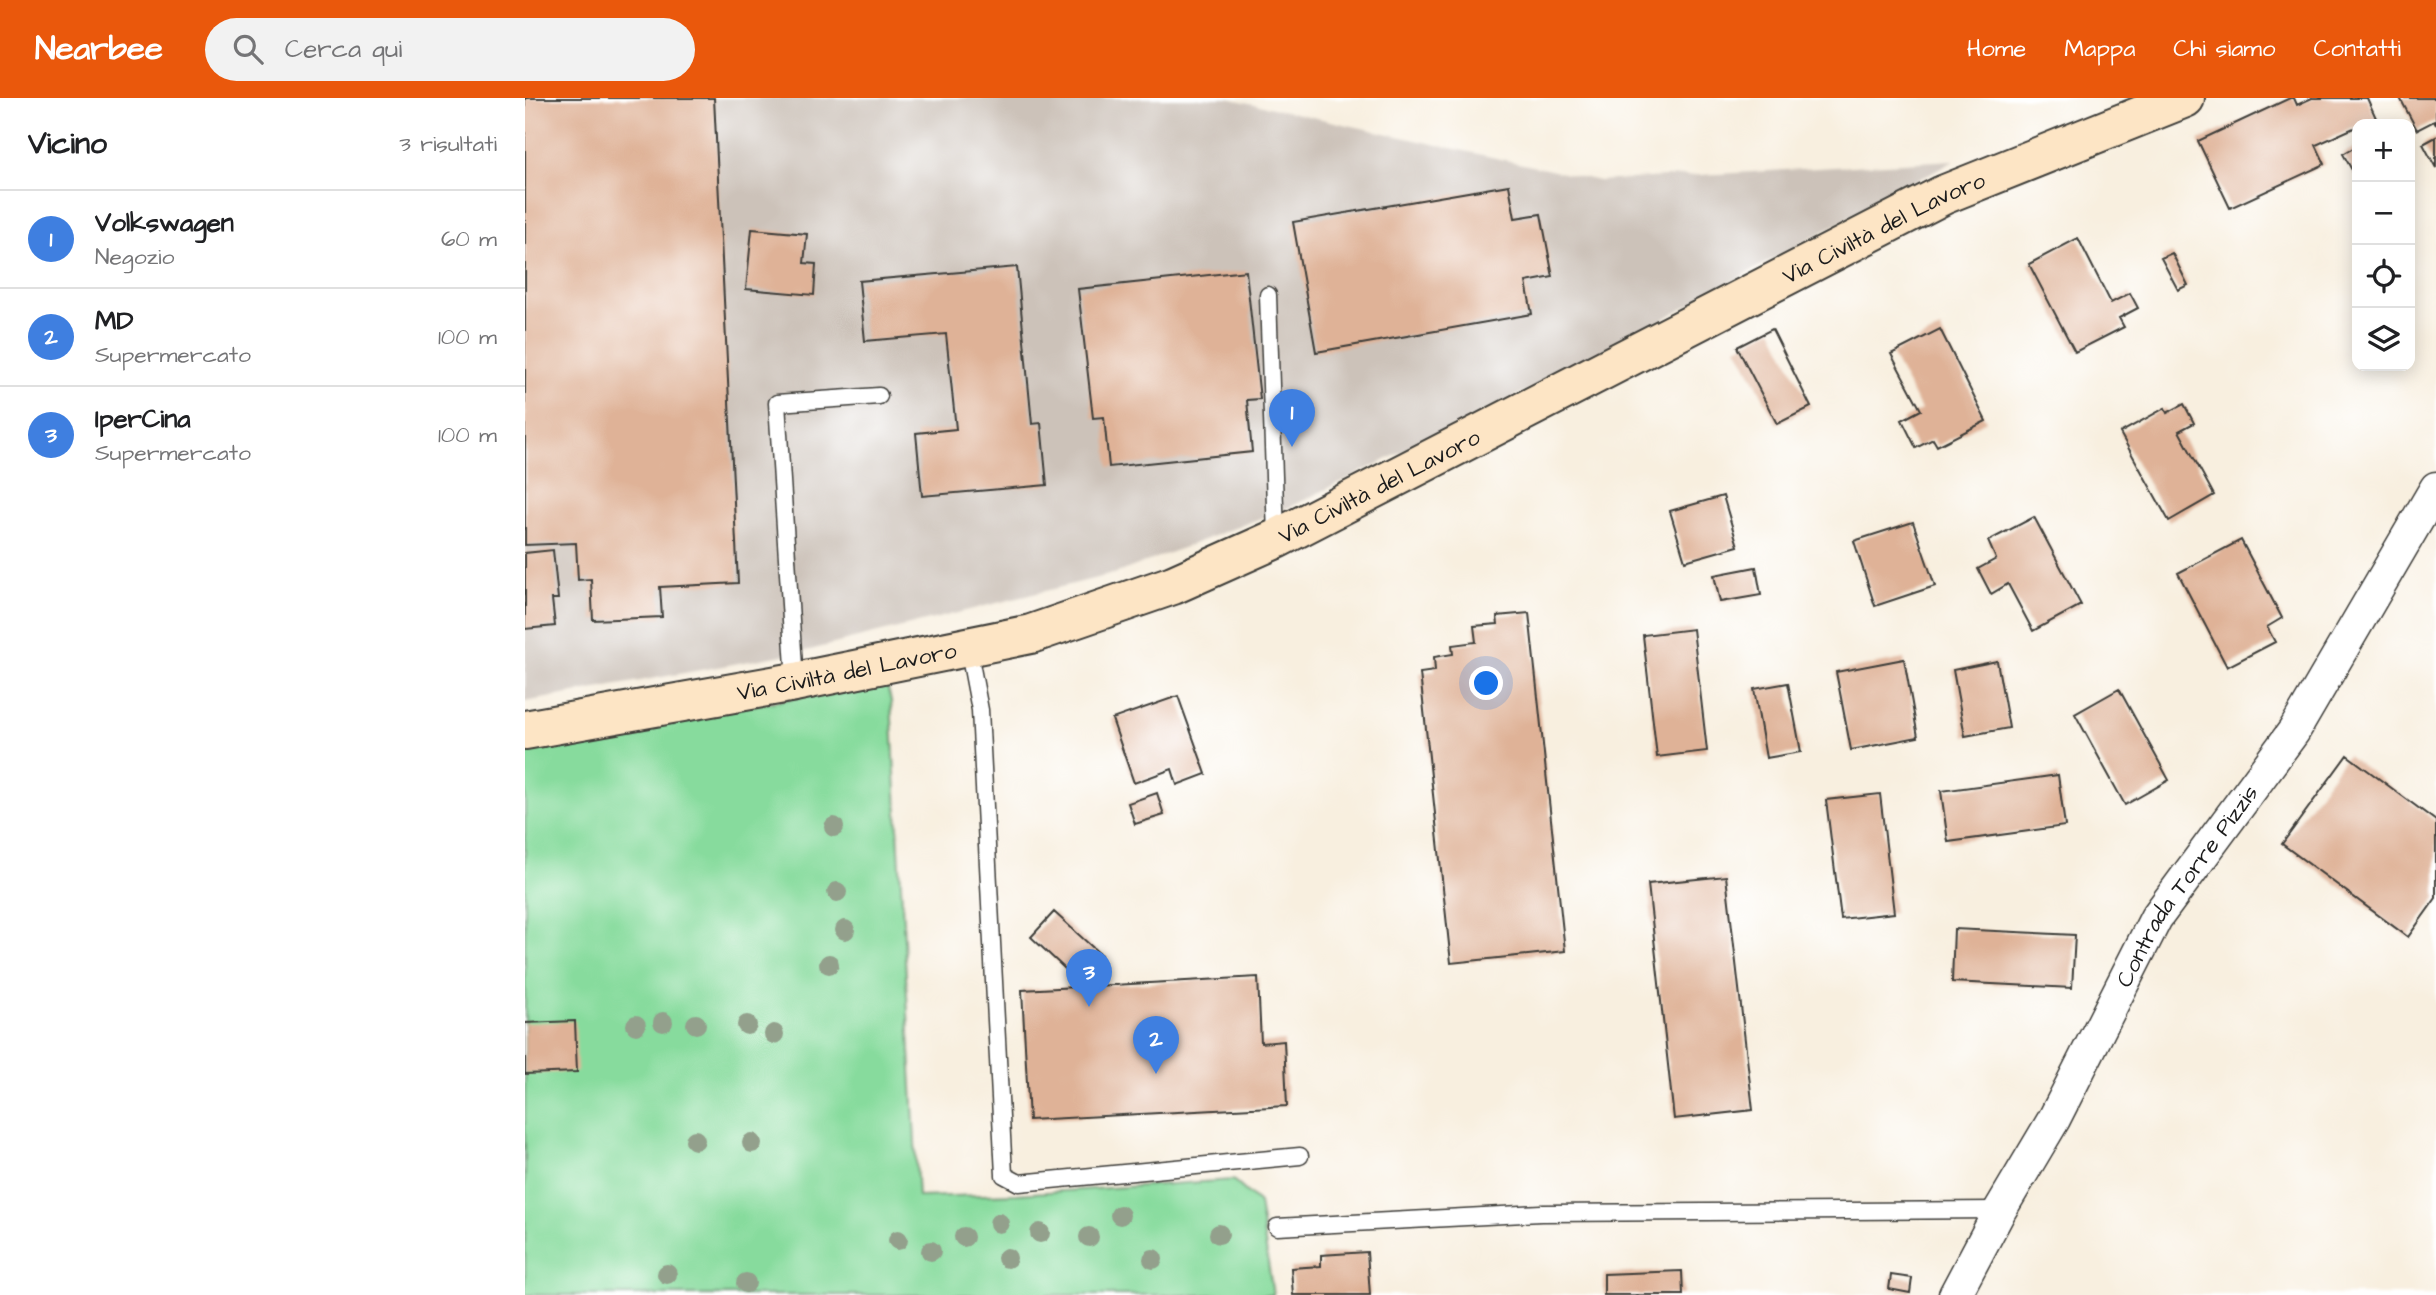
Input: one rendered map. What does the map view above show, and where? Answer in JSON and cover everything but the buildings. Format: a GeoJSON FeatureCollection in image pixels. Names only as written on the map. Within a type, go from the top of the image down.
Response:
{"type":"FeatureCollection","features":[{"type":"Feature","properties":{"kind":"main road","name":"Via Civiltà del Lavoro"},"geometry":{"type":"LineString","coordinates":[[525,730],[795,682],[1031,634],[1173,585],[1276,539],[1943,195],[2185,98]]}},
{"type":"Feature","properties":{"kind":"street","name":"Contrada Torre Pizzis"},"geometry":{"type":"LineString","coordinates":[[1955,1295],[2000,1210],[2054,1119],[2156,918],[2294,731],[2436,488]]}},
{"type":"Feature","properties":{"kind":"lane"},"geometry":{"type":"LineString","coordinates":[[1268,295],[1276,539]]}},
{"type":"Feature","properties":{"kind":"lane"},"geometry":{"type":"LineString","coordinates":[[795,682],[777,403],[879,396]]}},
{"type":"Feature","properties":{"kind":"lane"},"geometry":{"type":"LineString","coordinates":[[968,647],[979,710],[1004,1175],[1019,1183],[1300,1156]]}},
{"type":"Feature","properties":{"kind":"lane"},"geometry":{"type":"LineString","coordinates":[[1277,1227],[1541,1213],[2000,1210]]}},
{"type":"Feature","properties":{"kind":"shaded area"},"geometry":{"type":"Polygon","coordinates":[[[525,98],[1227,98],[1599,181],[1954,160],[1579,365],[1292,506],[1117,573],[810,650],[525,702],[525,98]]]}},
{"type":"Feature","properties":{"kind":"green space"},"geometry":{"type":"Polygon","coordinates":[[[886,681],[891,701],[918,1197],[1016,1194],[1233,1180],[1259,1203],[1273,1295],[525,1295],[525,747],[886,681]]]}},
{"type":"Feature","properties":{"kind":"place","name":"Volkswagen"},"geometry":{"type":"Point","coordinates":[1292,447]}},
{"type":"Feature","properties":{"kind":"place","name":"IperCina"},"geometry":{"type":"Point","coordinates":[1089,1007]}},
{"type":"Feature","properties":{"kind":"place","name":"MD"},"geometry":{"type":"Point","coordinates":[1156,1074]}}]}
